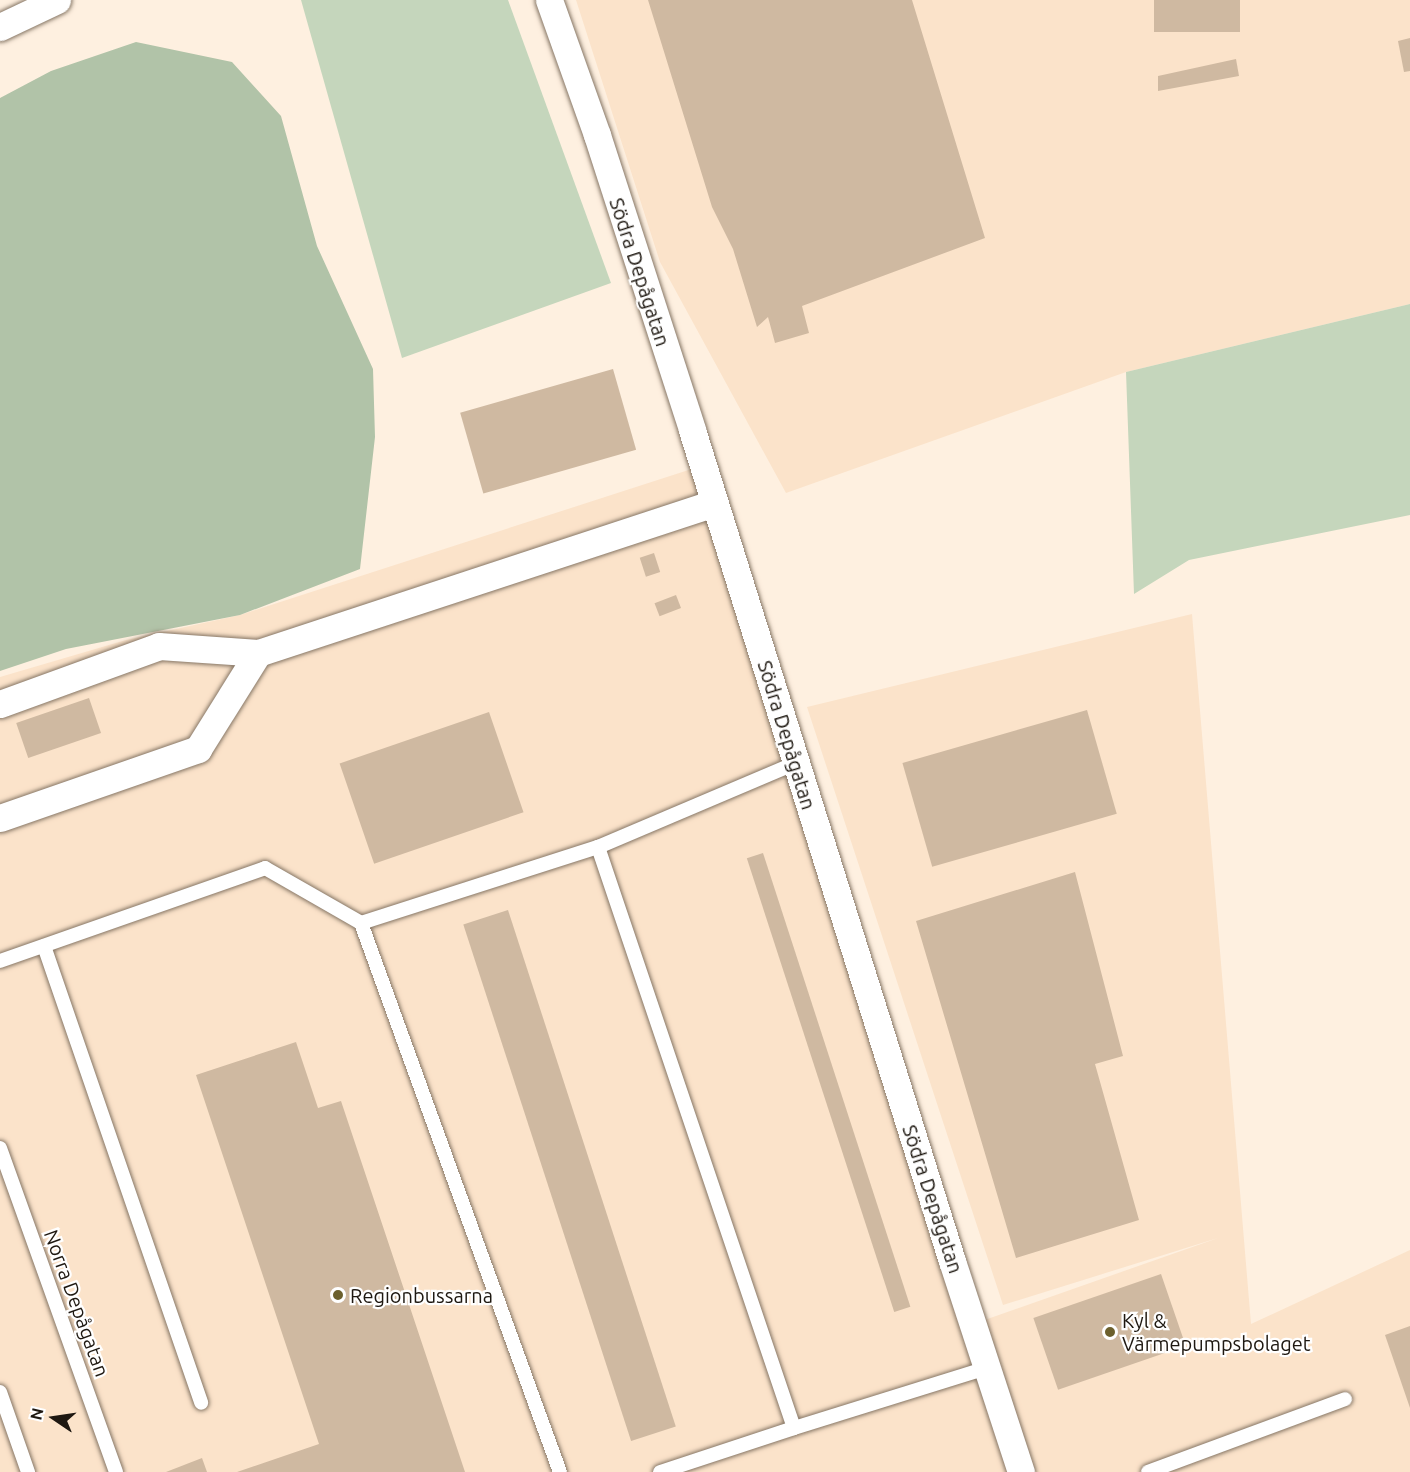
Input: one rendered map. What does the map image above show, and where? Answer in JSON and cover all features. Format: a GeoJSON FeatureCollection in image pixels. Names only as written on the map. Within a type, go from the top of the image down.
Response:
{"type":"FeatureCollection","features":[{"type":"Feature","properties":{"kind":"street"},"geometry":{"type":"LineString","coordinates":[[0,27],[57,0]]}},
{"type":"Feature","properties":{"kind":"street","name":"Södra Depågatan"},"geometry":{"type":"LineString","coordinates":[[549,0],[597,135],[1021,1472]]}},
{"type":"Feature","properties":{"kind":"street"},"geometry":{"type":"LineString","coordinates":[[0,704],[159,646],[258,653],[714,503]]}},
{"type":"Feature","properties":{"kind":"street"},"geometry":{"type":"LineString","coordinates":[[0,818],[198,749],[258,653]]}},
{"type":"Feature","properties":{"kind":"lane"},"geometry":{"type":"LineString","coordinates":[[361,922],[598,847],[796,764]]}},
{"type":"Feature","properties":{"kind":"lane"},"geometry":{"type":"LineString","coordinates":[[598,847],[794,1428]]}},
{"type":"Feature","properties":{"kind":"lane"},"geometry":{"type":"LineString","coordinates":[[0,961],[265,868],[361,922],[560,1472]]}},
{"type":"Feature","properties":{"kind":"lane"},"geometry":{"type":"LineString","coordinates":[[44,946],[201,1403]]}},
{"type":"Feature","properties":{"kind":"lane","name":"Norra Depågatan"},"geometry":{"type":"LineString","coordinates":[[0,1148],[116,1472]]}},
{"type":"Feature","properties":{"kind":"lane"},"geometry":{"type":"LineString","coordinates":[[660,1472],[987,1368]]}},
{"type":"Feature","properties":{"kind":"lane"},"geometry":{"type":"LineString","coordinates":[[0,1392],[28,1472]]}},
{"type":"Feature","properties":{"kind":"lane"},"geometry":{"type":"LineString","coordinates":[[1148,1472],[1345,1399]]}},
{"type":"Feature","properties":{"kind":"shaded area"},"geometry":{"type":"Polygon","coordinates":[[[576,0],[1410,0],[1410,304],[1126,372],[786,493],[660,262],[576,0]]]}},
{"type":"Feature","properties":{"kind":"shaded area"},"geometry":{"type":"Polygon","coordinates":[[[704,465],[976,1323],[1218,1238],[1003,1305],[807,707],[1192,614],[1251,1324],[1410,1250],[1410,1472],[0,1472],[0,677],[126,640],[240,615],[704,465]]]}},
{"type":"Feature","properties":{"kind":"green space"},"geometry":{"type":"Polygon","coordinates":[[[301,0],[508,0],[611,283],[402,358],[301,0]]]}},
{"type":"Feature","properties":{"kind":"green space"},"geometry":{"type":"Polygon","coordinates":[[[136,42],[232,62],[281,116],[317,246],[373,369],[375,437],[360,569],[240,615],[66,649],[0,671],[0,98],[51,71],[136,42]]]}},
{"type":"Feature","properties":{"kind":"green space"},"geometry":{"type":"Polygon","coordinates":[[[1410,304],[1410,515],[1189,560],[1134,594],[1126,372],[1410,304]]]}},
{"type":"Feature","properties":{"kind":"building"},"geometry":{"type":"Polygon","coordinates":[[[648,0],[912,0],[985,238],[802,306],[809,333],[775,343],[768,317],[757,327],[733,249],[712,207],[648,0]]]}},
{"type":"Feature","properties":{"kind":"building"},"geometry":{"type":"Polygon","coordinates":[[[1154,0],[1240,0],[1240,32],[1154,32],[1154,0]]]}},
{"type":"Feature","properties":{"kind":"building"},"geometry":{"type":"Polygon","coordinates":[[[1410,38],[1410,71],[1404,72],[1398,41],[1410,38]]]}},
{"type":"Feature","properties":{"kind":"building"},"geometry":{"type":"Polygon","coordinates":[[[1236,59],[1239,76],[1158,91],[1158,76],[1236,59]]]}},
{"type":"Feature","properties":{"kind":"building"},"geometry":{"type":"Polygon","coordinates":[[[613,369],[636,450],[483,494],[460,413],[613,369]]]}},
{"type":"Feature","properties":{"kind":"building"},"geometry":{"type":"Polygon","coordinates":[[[654,553],[660,572],[646,577],[640,558],[654,553]]]}},
{"type":"Feature","properties":{"kind":"building"},"geometry":{"type":"Polygon","coordinates":[[[676,595],[681,608],[660,616],[655,603],[676,595]]]}},
{"type":"Feature","properties":{"kind":"building"},"geometry":{"type":"Polygon","coordinates":[[[89,698],[101,733],[28,758],[16,723],[89,698]]]}},
{"type":"Feature","properties":{"kind":"building"},"geometry":{"type":"Polygon","coordinates":[[[1087,710],[1117,814],[932,867],[902,763],[1087,710]]]}},
{"type":"Feature","properties":{"kind":"building"},"geometry":{"type":"Polygon","coordinates":[[[489,712],[524,812],[374,864],[340,763],[489,712]]]}},
{"type":"Feature","properties":{"kind":"building"},"geometry":{"type":"Polygon","coordinates":[[[763,853],[910,1307],[894,1312],[747,858],[763,853]]]}},
{"type":"Feature","properties":{"kind":"building"},"geometry":{"type":"Polygon","coordinates":[[[1075,872],[1123,1056],[1095,1064],[1139,1220],[1016,1258],[916,921],[1075,872]]]}},
{"type":"Feature","properties":{"kind":"building"},"geometry":{"type":"Polygon","coordinates":[[[508,910],[676,1426],[631,1441],[463,925],[508,910]]]}},
{"type":"Feature","properties":{"kind":"building","name":"Regionbussarna"},"geometry":{"type":"Polygon","coordinates":[[[296,1042],[318,1108],[341,1101],[465,1472],[237,1472],[319,1444],[196,1075],[296,1042]]]}},
{"type":"Feature","properties":{"kind":"building","name":"Kyl & Värmepumpsbolaget"},"geometry":{"type":"Polygon","coordinates":[[[1161,1274],[1186,1346],[1058,1390],[1033,1318],[1161,1274]]]}},
{"type":"Feature","properties":{"kind":"building"},"geometry":{"type":"Polygon","coordinates":[[[1410,1326],[1410,1408],[1385,1335],[1410,1326]]]}},
{"type":"Feature","properties":{"kind":"building"},"geometry":{"type":"Polygon","coordinates":[[[202,1458],[207,1472],[166,1472],[202,1458]]]}},
{"type":"Feature","properties":{"kind":"place","name":"Regionbussarna"},"geometry":{"type":"Point","coordinates":[338,1295]}},
{"type":"Feature","properties":{"kind":"place","name":"Kyl & Värmepumpsbolaget"},"geometry":{"type":"Point","coordinates":[1110,1332]}}]}
